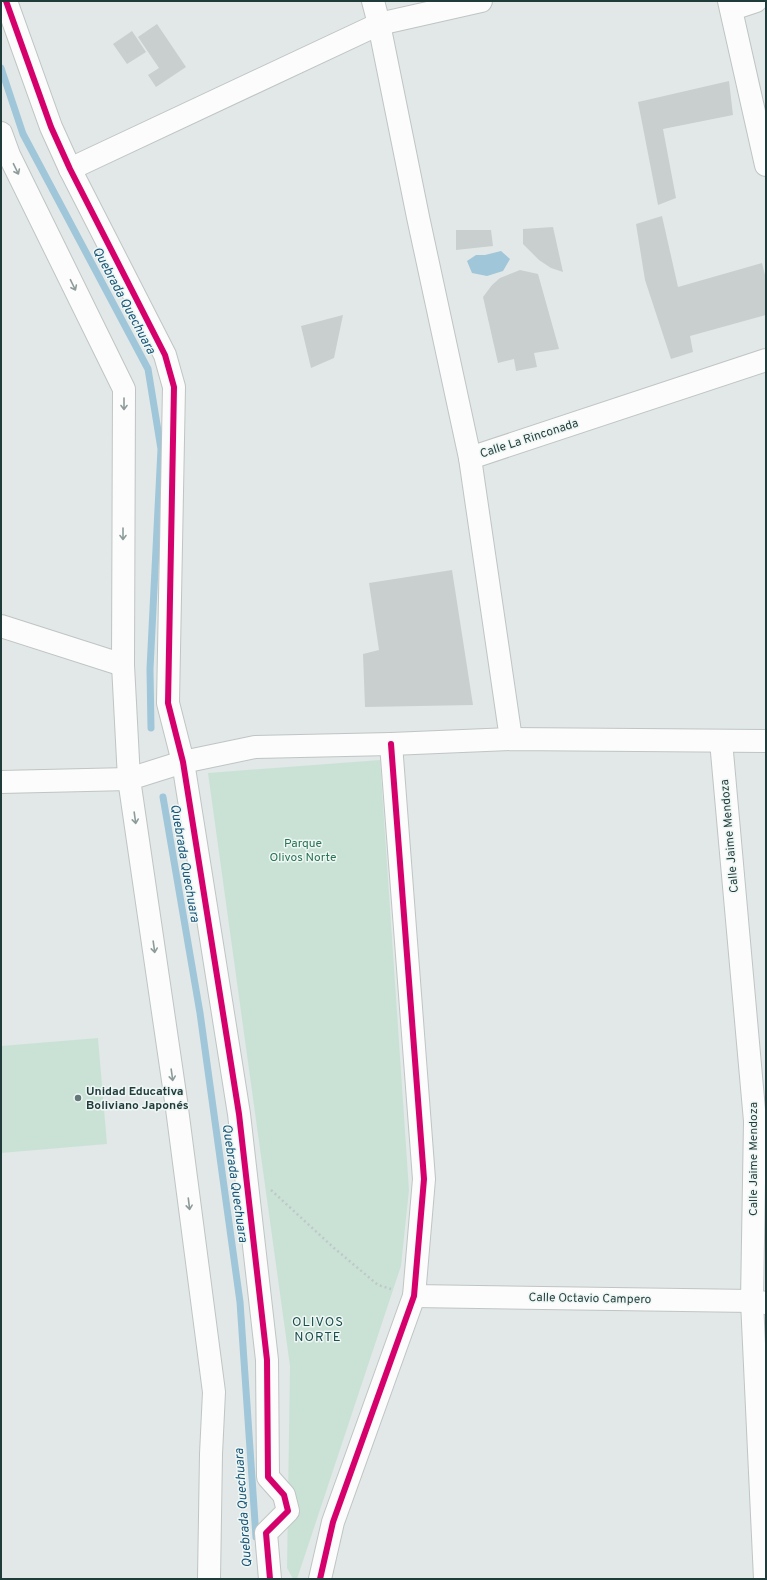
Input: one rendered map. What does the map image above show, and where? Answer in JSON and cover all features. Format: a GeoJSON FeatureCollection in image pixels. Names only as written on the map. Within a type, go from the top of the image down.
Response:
{"type":"FeatureCollection","features":[{"type":"Feature","properties":{"kind":"street"},"geometry":{"type":"LineString","coordinates":[[6,1],[51,127],[70,169],[166,355],[174,387],[168,702],[183,762],[239,1114],[267,1360],[268,1477],[284,1495],[288,1511],[266,1533],[270,1579]]}},
{"type":"Feature","properties":{"kind":"street"},"geometry":{"type":"LineString","coordinates":[[373,1],[470,458]]}},
{"type":"Feature","properties":{"kind":"street"},"geometry":{"type":"LineString","coordinates":[[70,169],[379,24],[481,1]]}},
{"type":"Feature","properties":{"kind":"street"},"geometry":{"type":"LineString","coordinates":[[756,1],[731,5],[766,164]]}},
{"type":"Feature","properties":{"kind":"street"},"geometry":{"type":"LineString","coordinates":[[1,132],[9,155],[124,389],[123,665],[129,779],[177,1109],[214,1392],[211,1454],[209,1579]]}},
{"type":"Feature","properties":{"kind":"street","name":"Calle La Rinconada"},"geometry":{"type":"LineString","coordinates":[[511,739],[470,458],[766,360]]}},
{"type":"Feature","properties":{"kind":"street"},"geometry":{"type":"LineString","coordinates":[[1,626],[123,665]]}},
{"type":"Feature","properties":{"kind":"street"},"geometry":{"type":"LineString","coordinates":[[1,782],[129,779],[183,762],[255,747],[391,744],[511,739],[766,740]]}},
{"type":"Feature","properties":{"kind":"street","name":"Calle Jaime Mendoza"},"geometry":{"type":"LineString","coordinates":[[721,741],[755,1121],[765,1579]]}},
{"type":"Feature","properties":{"kind":"street"},"geometry":{"type":"LineString","coordinates":[[320,1579],[333,1522],[414,1296],[424,1178],[391,744]]}},
{"type":"Feature","properties":{"kind":"street","name":"Calle Octavio Campero"},"geometry":{"type":"LineString","coordinates":[[414,1296],[759,1302]]}},
{"type":"Feature","properties":{"kind":"path"},"geometry":{"type":"LineString","coordinates":[[245,1165],[334,1248],[378,1285],[414,1296]]}},
{"type":"Feature","properties":{"kind":"green space","name":"Parque Olivos Norte"},"geometry":{"type":"Polygon","coordinates":[[[380,760],[409,1190],[401,1266],[297,1579],[293,1579],[287,1568],[290,1366],[208,773],[380,760]]]}},
{"type":"Feature","properties":{"kind":"green space"},"geometry":{"type":"Polygon","coordinates":[[[98,1038],[107,1144],[1,1153],[1,1046],[98,1038]]]}},
{"type":"Feature","properties":{"kind":"water"},"geometry":{"type":"Polygon","coordinates":[[[501,251],[510,259],[503,271],[487,276],[472,273],[467,261],[476,255],[485,255],[501,251]]]}},
{"type":"Feature","properties":{"kind":"building"},"geometry":{"type":"Polygon","coordinates":[[[157,24],[186,67],[156,87],[148,75],[159,68],[138,37],[157,24]]]}},
{"type":"Feature","properties":{"kind":"building"},"geometry":{"type":"Polygon","coordinates":[[[132,31],[146,52],[127,64],[113,44],[132,31]]]}},
{"type":"Feature","properties":{"kind":"building"},"geometry":{"type":"Polygon","coordinates":[[[729,81],[733,115],[663,129],[676,198],[658,205],[638,102],[729,81]]]}},
{"type":"Feature","properties":{"kind":"building"},"geometry":{"type":"Polygon","coordinates":[[[662,216],[678,287],[762,263],[766,279],[766,315],[690,336],[693,352],[671,359],[645,280],[636,224],[662,216]]]}},
{"type":"Feature","properties":{"kind":"building"},"geometry":{"type":"Polygon","coordinates":[[[553,227],[563,272],[551,268],[539,260],[523,244],[523,229],[553,227]]]}},
{"type":"Feature","properties":{"kind":"building"},"geometry":{"type":"Polygon","coordinates":[[[456,230],[491,230],[493,246],[456,250],[456,230]]]}},
{"type":"Feature","properties":{"kind":"building"},"geometry":{"type":"Polygon","coordinates":[[[520,270],[538,274],[559,349],[534,353],[537,367],[516,371],[514,359],[498,363],[483,297],[492,285],[500,278],[520,270]]]}},
{"type":"Feature","properties":{"kind":"building"},"geometry":{"type":"Polygon","coordinates":[[[343,315],[334,358],[311,368],[301,326],[343,315]]]}},
{"type":"Feature","properties":{"kind":"building"},"geometry":{"type":"Polygon","coordinates":[[[452,570],[473,705],[365,707],[363,654],[379,650],[369,583],[452,570]]]}},
{"type":"Feature","properties":{"kind":"waterway","name":"Quebrada Quechuara"},"geometry":{"type":"LineString","coordinates":[[1,68],[23,134],[148,369],[161,449],[150,669],[151,728]]}},
{"type":"Feature","properties":{"kind":"waterway","name":"Quebrada Quechuara"},"geometry":{"type":"LineString","coordinates":[[163,797],[200,1013],[240,1302],[256,1537]]}},
{"type":"Feature","properties":{"kind":"cycle path"},"geometry":{"type":"LineString","coordinates":[[6,1],[51,127],[70,169],[165,355],[174,387],[168,703],[183,762],[239,1114],[267,1360],[268,1477],[284,1495],[288,1511],[266,1533],[270,1579]]}},
{"type":"Feature","properties":{"kind":"cycle path"},"geometry":{"type":"LineString","coordinates":[[320,1579],[333,1522],[414,1296],[424,1179],[391,744]]}},
{"type":"Feature","properties":{"kind":"place","name":"Unidad Educativa Boliviano Japonés"},"geometry":{"type":"Point","coordinates":[78,1098]}},
{"type":"Feature","properties":{"kind":"district","name":"OLIVOS NORTE"},"geometry":{"type":"Point","coordinates":[318,1328]}}]}
